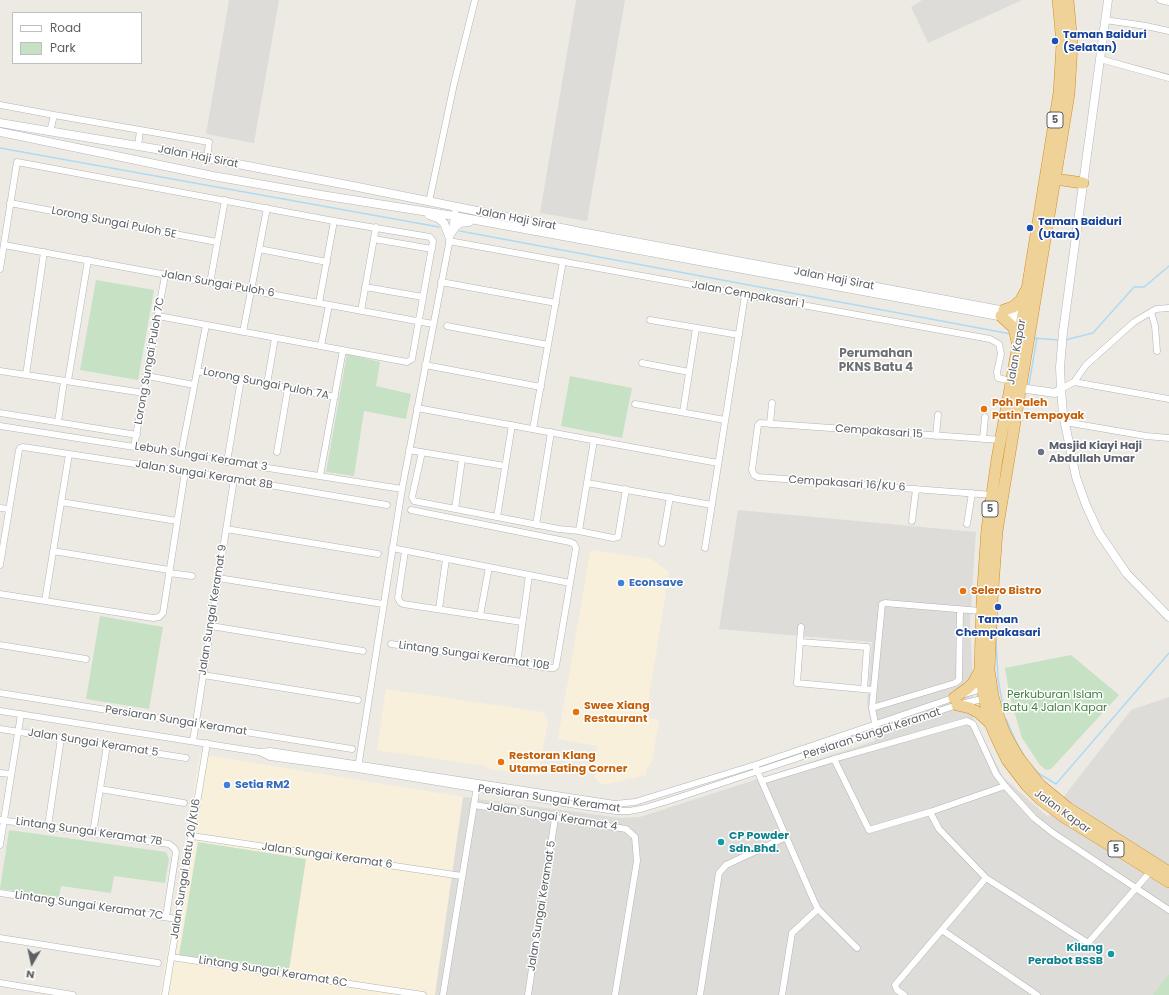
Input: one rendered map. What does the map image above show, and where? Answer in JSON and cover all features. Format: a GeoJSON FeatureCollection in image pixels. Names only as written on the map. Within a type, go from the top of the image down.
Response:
{"type":"FeatureCollection","features":[{"type":"Feature","properties":{"kind":"highway","name":"Jalan Kapar"},"geometry":{"type":"LineString","coordinates":[[1023,330],[1040,240],[1059,93],[1062,44],[1058,0]]}},
{"type":"Feature","properties":{"kind":"highway","name":"Jalan Kapar"},"geometry":{"type":"LineString","coordinates":[[1068,0],[1072,44],[1069,94],[1059,180],[1028,284],[997,531],[988,692],[990,723],[1007,760],[1027,786],[1040,799],[1064,817],[1169,882]]}},
{"type":"Feature","properties":{"kind":"highway"},"geometry":{"type":"LineString","coordinates":[[1059,180],[1079,182]]}},
{"type":"Feature","properties":{"kind":"highway"},"geometry":{"type":"LineString","coordinates":[[1023,330],[1003,313],[1021,300],[1028,284]]}},
{"type":"Feature","properties":{"kind":"highway","name":"Jalan Kapar"},"geometry":{"type":"LineString","coordinates":[[1016,385],[1001,440],[985,542],[981,612],[980,670],[1005,734],[1018,757],[1040,785],[1068,808],[1169,872]]}},
{"type":"Feature","properties":{"kind":"highway"},"geometry":{"type":"LineString","coordinates":[[980,670],[956,702],[970,708],[990,723]]}},
{"type":"Feature","properties":{"kind":"main road"},"geometry":{"type":"LineString","coordinates":[[1108,0],[1100,59],[1079,182],[1061,351],[1061,389],[1065,422],[1076,477],[1086,505],[1099,533],[1127,574],[1169,617]]}},
{"type":"Feature","properties":{"kind":"main road","name":"Jalan Haji Sirat"},"geometry":{"type":"LineString","coordinates":[[0,123],[207,159],[1003,313],[1023,330]]}},
{"type":"Feature","properties":{"kind":"main road","name":"Jalan Haji Sirat"},"geometry":{"type":"LineString","coordinates":[[0,132],[189,171],[454,216],[1003,313]]}},
{"type":"Feature","properties":{"kind":"main road"},"geometry":{"type":"LineString","coordinates":[[180,154],[210,163],[216,166],[217,169],[210,172],[189,171]]}},
{"type":"Feature","properties":{"kind":"main road"},"geometry":{"type":"LineString","coordinates":[[284,188],[256,180],[252,177],[252,175],[255,172],[285,174]]}},
{"type":"Feature","properties":{"kind":"main road"},"geometry":{"type":"LineString","coordinates":[[395,206],[438,218],[444,223],[449,239]]}},
{"type":"Feature","properties":{"kind":"main road"},"geometry":{"type":"LineString","coordinates":[[449,239],[456,226],[460,223],[466,222],[517,228]]}},
{"type":"Feature","properties":{"kind":"main road"},"geometry":{"type":"LineString","coordinates":[[1016,385],[1055,393],[1061,389]]}},
{"type":"Feature","properties":{"kind":"street"},"geometry":{"type":"LineString","coordinates":[[429,202],[454,84],[475,0]]}},
{"type":"Feature","properties":{"kind":"street"},"geometry":{"type":"LineString","coordinates":[[1160,0],[1169,2]]}},
{"type":"Feature","properties":{"kind":"street"},"geometry":{"type":"LineString","coordinates":[[1105,20],[1169,31]]}},
{"type":"Feature","properties":{"kind":"street"},"geometry":{"type":"LineString","coordinates":[[1100,59],[1169,78]]}},
{"type":"Feature","properties":{"kind":"street"},"geometry":{"type":"LineString","coordinates":[[0,105],[210,142],[207,159]]}},
{"type":"Feature","properties":{"kind":"street"},"geometry":{"type":"LineString","coordinates":[[50,132],[54,115]]}},
{"type":"Feature","properties":{"kind":"street"},"geometry":{"type":"LineString","coordinates":[[138,146],[140,130]]}},
{"type":"Feature","properties":{"kind":"street"},"geometry":{"type":"LineString","coordinates":[[0,269],[17,162],[334,221],[430,237],[433,241],[412,359],[407,362],[158,316]]}},
{"type":"Feature","properties":{"kind":"street"},"geometry":{"type":"LineString","coordinates":[[210,283],[225,200]]}},
{"type":"Feature","properties":{"kind":"street","name":"Lorong Sungai Puloh 5E"},"geometry":{"type":"LineString","coordinates":[[10,203],[217,242]]}},
{"type":"Feature","properties":{"kind":"street"},"geometry":{"type":"LineString","coordinates":[[358,767],[402,489],[456,207]]}},
{"type":"Feature","properties":{"kind":"street"},"geometry":{"type":"LineString","coordinates":[[243,332],[266,208]]}},
{"type":"Feature","properties":{"kind":"street"},"geometry":{"type":"LineString","coordinates":[[319,303],[334,221]]}},
{"type":"Feature","properties":{"kind":"street"},"geometry":{"type":"LineString","coordinates":[[361,311],[376,227]]}},
{"type":"Feature","properties":{"kind":"street"},"geometry":{"type":"LineString","coordinates":[[374,239],[432,249]]}},
{"type":"Feature","properties":{"kind":"street","name":"Jalan Cempakasari 1"},"geometry":{"type":"LineString","coordinates":[[449,239],[745,295],[990,339],[999,344],[1001,354],[997,372],[998,378],[1016,385]]}},
{"type":"Feature","properties":{"kind":"street","name":"Jalan Sungai Puloh 6"},"geometry":{"type":"LineString","coordinates":[[4,245],[433,324]]}},
{"type":"Feature","properties":{"kind":"street"},"geometry":{"type":"LineString","coordinates":[[258,249],[327,262]]}},
{"type":"Feature","properties":{"kind":"street"},"geometry":{"type":"LineString","coordinates":[[26,375],[44,252]]}},
{"type":"Feature","properties":{"kind":"street"},"geometry":{"type":"LineString","coordinates":[[58,422],[88,260]]}},
{"type":"Feature","properties":{"kind":"street"},"geometry":{"type":"LineString","coordinates":[[533,429],[563,261]]}},
{"type":"Feature","properties":{"kind":"street","name":"Lorong Sungai Puloh 7C"},"geometry":{"type":"LineString","coordinates":[[134,447],[165,275]]}},
{"type":"Feature","properties":{"kind":"street"},"geometry":{"type":"LineString","coordinates":[[441,282],[556,303]]}},
{"type":"Feature","properties":{"kind":"street"},"geometry":{"type":"LineString","coordinates":[[365,287],[423,297]]}},
{"type":"Feature","properties":{"kind":"street"},"geometry":{"type":"LineString","coordinates":[[705,548],[745,295]]}},
{"type":"Feature","properties":{"kind":"street"},"geometry":{"type":"LineString","coordinates":[[321,346],[329,305]]}},
{"type":"Feature","properties":{"kind":"street"},"geometry":{"type":"LineString","coordinates":[[1061,389],[1074,382],[1086,365],[1134,322],[1156,309],[1169,308]]}},
{"type":"Feature","properties":{"kind":"street"},"geometry":{"type":"LineString","coordinates":[[1151,312],[1156,332],[1157,351]]}},
{"type":"Feature","properties":{"kind":"street"},"geometry":{"type":"LineString","coordinates":[[650,320],[739,335]]}},
{"type":"Feature","properties":{"kind":"street"},"geometry":{"type":"LineString","coordinates":[[181,454],[206,325]]}},
{"type":"Feature","properties":{"kind":"street"},"geometry":{"type":"LineString","coordinates":[[447,326],[548,345]]}},
{"type":"Feature","properties":{"kind":"street"},"geometry":{"type":"LineString","coordinates":[[683,412],[696,328]]}},
{"type":"Feature","properties":{"kind":"street"},"geometry":{"type":"LineString","coordinates":[[267,384],[275,338]]}},
{"type":"Feature","properties":{"kind":"street"},"geometry":{"type":"LineString","coordinates":[[320,476],[343,350]]}},
{"type":"Feature","properties":{"kind":"street"},"geometry":{"type":"LineString","coordinates":[[642,363],[689,372]]}},
{"type":"Feature","properties":{"kind":"street"},"geometry":{"type":"LineString","coordinates":[[425,365],[541,387]]}},
{"type":"Feature","properties":{"kind":"street"},"geometry":{"type":"LineString","coordinates":[[0,371],[144,393]]}},
{"type":"Feature","properties":{"kind":"street","name":"Lorong Sungai Puloh 7A"},"geometry":{"type":"LineString","coordinates":[[197,371],[335,397]]}},
{"type":"Feature","properties":{"kind":"street"},"geometry":{"type":"LineString","coordinates":[[147,376],[194,385]]}},
{"type":"Feature","properties":{"kind":"street"},"geometry":{"type":"LineString","coordinates":[[227,462],[241,379]]}},
{"type":"Feature","properties":{"kind":"street"},"geometry":{"type":"LineString","coordinates":[[1074,382],[1169,399]]}},
{"type":"Feature","properties":{"kind":"street"},"geometry":{"type":"LineString","coordinates":[[277,452],[288,388]]}},
{"type":"Feature","properties":{"kind":"street"},"geometry":{"type":"LineString","coordinates":[[770,424],[772,403]]}},
{"type":"Feature","properties":{"kind":"street"},"geometry":{"type":"LineString","coordinates":[[635,404],[725,420]]}},
{"type":"Feature","properties":{"kind":"street"},"geometry":{"type":"LineString","coordinates":[[417,408],[718,463]]}},
{"type":"Feature","properties":{"kind":"street"},"geometry":{"type":"LineString","coordinates":[[0,413],[136,435]]}},
{"type":"Feature","properties":{"kind":"street"},"geometry":{"type":"LineString","coordinates":[[936,436],[938,415]]}},
{"type":"Feature","properties":{"kind":"street"},"geometry":{"type":"LineString","coordinates":[[983,439],[985,417]]}},
{"type":"Feature","properties":{"kind":"street"},"geometry":{"type":"LineString","coordinates":[[1065,422],[1146,436],[1169,438]]}},
{"type":"Feature","properties":{"kind":"street","name":"Cempakasari 15"},"geometry":{"type":"LineString","coordinates":[[758,425],[760,423],[1001,440]]}},
{"type":"Feature","properties":{"kind":"street"},"geometry":{"type":"LineString","coordinates":[[497,517],[512,425]]}},
{"type":"Feature","properties":{"kind":"street","name":"Cempakasari 16/KU 6"},"geometry":{"type":"LineString","coordinates":[[758,425],[752,470],[752,473],[755,476],[992,495]]}},
{"type":"Feature","properties":{"kind":"street","name":"Lebuh Sungai Keramat 3"},"geometry":{"type":"LineString","coordinates":[[0,426],[402,489]]}},
{"type":"Feature","properties":{"kind":"street"},"geometry":{"type":"LineString","coordinates":[[536,525],[551,432]]}},
{"type":"Feature","properties":{"kind":"street"},"geometry":{"type":"LineString","coordinates":[[579,531],[594,440]]}},
{"type":"Feature","properties":{"kind":"street","name":"Jalan Sungai Keramat 8B"},"geometry":{"type":"LineString","coordinates":[[9,509],[20,448],[23,447],[234,479],[387,505]]}},
{"type":"Feature","properties":{"kind":"street"},"geometry":{"type":"LineString","coordinates":[[409,450],[505,466]]}},
{"type":"Feature","properties":{"kind":"street"},"geometry":{"type":"LineString","coordinates":[[422,452],[412,497],[413,500],[558,529],[579,531],[613,538],[618,537],[626,489]]}},
{"type":"Feature","properties":{"kind":"street"},"geometry":{"type":"LineString","coordinates":[[44,601],[69,454]]}},
{"type":"Feature","properties":{"kind":"street"},"geometry":{"type":"LineString","coordinates":[[455,509],[462,459]]}},
{"type":"Feature","properties":{"kind":"street"},"geometry":{"type":"LineString","coordinates":[[0,594],[153,618],[159,617],[163,613],[185,472]]}},
{"type":"Feature","properties":{"kind":"street","name":"Jalan Sungai Keramat 9"},"geometry":{"type":"LineString","coordinates":[[193,741],[234,479]]}},
{"type":"Feature","properties":{"kind":"street"},"geometry":{"type":"LineString","coordinates":[[587,483],[712,505]]}},
{"type":"Feature","properties":{"kind":"street"},"geometry":{"type":"LineString","coordinates":[[912,521],[916,489]]}},
{"type":"Feature","properties":{"kind":"street"},"geometry":{"type":"LineString","coordinates":[[967,524],[972,493]]}},
{"type":"Feature","properties":{"kind":"street"},"geometry":{"type":"LineString","coordinates":[[662,543],[670,498]]}},
{"type":"Feature","properties":{"kind":"street"},"geometry":{"type":"LineString","coordinates":[[61,502],[177,520]]}},
{"type":"Feature","properties":{"kind":"street"},"geometry":{"type":"LineString","coordinates":[[0,508],[9,509],[0,565]]}},
{"type":"Feature","properties":{"kind":"street"},"geometry":{"type":"LineString","coordinates":[[392,548],[570,583],[576,548],[574,544],[570,542],[411,510]]}},
{"type":"Feature","properties":{"kind":"street"},"geometry":{"type":"LineString","coordinates":[[226,528],[378,554]]}},
{"type":"Feature","properties":{"kind":"street"},"geometry":{"type":"LineString","coordinates":[[53,551],[192,576]]}},
{"type":"Feature","properties":{"kind":"street"},"geometry":{"type":"LineString","coordinates":[[405,551],[398,598],[403,604],[522,622]]}},
{"type":"Feature","properties":{"kind":"street"},"geometry":{"type":"LineString","coordinates":[[439,609],[446,559]]}},
{"type":"Feature","properties":{"kind":"street"},"geometry":{"type":"LineString","coordinates":[[480,616],[489,567]]}},
{"type":"Feature","properties":{"kind":"street"},"geometry":{"type":"LineString","coordinates":[[517,663],[529,575]]}},
{"type":"Feature","properties":{"kind":"street"},"geometry":{"type":"LineString","coordinates":[[218,578],[383,604]]}},
{"type":"Feature","properties":{"kind":"street","name":"Lintang Sungai Keramat 10B"},"geometry":{"type":"LineString","coordinates":[[391,644],[550,668],[556,666],[570,583]]}},
{"type":"Feature","properties":{"kind":"street"},"geometry":{"type":"LineString","coordinates":[[877,732],[874,725],[872,708],[882,604],[885,603],[981,612]]}},
{"type":"Feature","properties":{"kind":"street"},"geometry":{"type":"LineString","coordinates":[[872,708],[955,683],[960,680],[960,610]]}},
{"type":"Feature","properties":{"kind":"street"},"geometry":{"type":"LineString","coordinates":[[211,626],[363,651]]}},
{"type":"Feature","properties":{"kind":"street"},"geometry":{"type":"LineString","coordinates":[[801,627],[796,683],[873,690]]}},
{"type":"Feature","properties":{"kind":"street"},"geometry":{"type":"LineString","coordinates":[[800,642],[868,647],[864,689]]}},
{"type":"Feature","properties":{"kind":"street"},"geometry":{"type":"LineString","coordinates":[[0,645],[86,658]]}},
{"type":"Feature","properties":{"kind":"street"},"geometry":{"type":"LineString","coordinates":[[203,675],[358,700]]}},
{"type":"Feature","properties":{"kind":"street","name":"Persiaran Sungai Keramat"},"geometry":{"type":"LineString","coordinates":[[0,711],[259,752],[270,751],[477,786],[604,803],[625,804],[754,765],[874,725],[988,692]]}},
{"type":"Feature","properties":{"kind":"street","name":"Persiaran Sungai Keramat"},"geometry":{"type":"LineString","coordinates":[[477,786],[616,811],[641,809],[877,732],[956,702],[988,692]]}},
{"type":"Feature","properties":{"kind":"street","name":"Persiaran Sungai Keramat"},"geometry":{"type":"LineString","coordinates":[[0,693],[352,749]]}},
{"type":"Feature","properties":{"kind":"street"},"geometry":{"type":"LineString","coordinates":[[0,845],[2,820],[21,714]]}},
{"type":"Feature","properties":{"kind":"street"},"geometry":{"type":"LineString","coordinates":[[762,781],[967,720],[973,724],[996,774],[1004,786],[1039,822],[1053,833],[1169,910]]}},
{"type":"Feature","properties":{"kind":"street","name":"Jalan Sungai Keramat 5"},"geometry":{"type":"LineString","coordinates":[[0,729],[186,758]]}},
{"type":"Feature","properties":{"kind":"street"},"geometry":{"type":"LineString","coordinates":[[48,826],[61,738]]}},
{"type":"Feature","properties":{"kind":"street","name":"Jalan Sungai Batu 20/KU6"},"geometry":{"type":"LineString","coordinates":[[165,995],[207,743]]}},
{"type":"Feature","properties":{"kind":"street"},"geometry":{"type":"LineString","coordinates":[[93,833],[106,745]]}},
{"type":"Feature","properties":{"kind":"street"},"geometry":{"type":"LineString","coordinates":[[834,759],[869,830],[930,812],[1004,786]]}},
{"type":"Feature","properties":{"kind":"street"},"geometry":{"type":"LineString","coordinates":[[754,765],[814,902],[818,909],[857,948]]}},
{"type":"Feature","properties":{"kind":"street"},"geometry":{"type":"LineString","coordinates":[[0,773],[11,774]]}},
{"type":"Feature","properties":{"kind":"street"},"geometry":{"type":"LineString","coordinates":[[443,995],[477,786]]}},
{"type":"Feature","properties":{"kind":"street"},"geometry":{"type":"LineString","coordinates":[[100,789],[184,803]]}},
{"type":"Feature","properties":{"kind":"street","name":"Jalan Sungai Keramat 4"},"geometry":{"type":"LineString","coordinates":[[474,805],[626,828],[635,837],[637,860],[615,995]]}},
{"type":"Feature","properties":{"kind":"street"},"geometry":{"type":"LineString","coordinates":[[930,812],[939,828],[986,878],[1088,943],[1151,871]]}},
{"type":"Feature","properties":{"kind":"street","name":"Jalan Sungai Keramat 5"},"geometry":{"type":"LineString","coordinates":[[528,995],[555,818]]}},
{"type":"Feature","properties":{"kind":"street","name":"Lintang Sungai Keramat 7B"},"geometry":{"type":"LineString","coordinates":[[2,820],[169,844],[176,852],[166,918]]}},
{"type":"Feature","properties":{"kind":"street","name":"Jalan Sungai Keramat 6"},"geometry":{"type":"LineString","coordinates":[[192,836],[462,876]]}},
{"type":"Feature","properties":{"kind":"street"},"geometry":{"type":"LineString","coordinates":[[700,995],[719,873],[726,865],[786,837]]}},
{"type":"Feature","properties":{"kind":"street"},"geometry":{"type":"LineString","coordinates":[[904,995],[897,990],[895,985],[986,878]]}},
{"type":"Feature","properties":{"kind":"street","name":"Lintang Sungai Keramat 7C"},"geometry":{"type":"LineString","coordinates":[[0,893],[177,919]]}},
{"type":"Feature","properties":{"kind":"street"},"geometry":{"type":"LineString","coordinates":[[782,995],[792,932],[818,909]]}},
{"type":"Feature","properties":{"kind":"street"},"geometry":{"type":"LineString","coordinates":[[942,930],[1037,995]]}},
{"type":"Feature","properties":{"kind":"street"},"geometry":{"type":"LineString","coordinates":[[0,938],[158,963]]}},
{"type":"Feature","properties":{"kind":"street","name":"Lintang Sungai Keramat 6C"},"geometry":{"type":"LineString","coordinates":[[172,957],[423,995]]}},
{"type":"Feature","properties":{"kind":"street"},"geometry":{"type":"LineString","coordinates":[[0,983],[73,995]]}},
{"type":"Feature","properties":{"kind":"shaded area"},"geometry":{"type":"Polygon","coordinates":[[[229,0],[279,0],[254,143],[206,134],[229,0]]]}},
{"type":"Feature","properties":{"kind":"shaded area"},"geometry":{"type":"Polygon","coordinates":[[[576,0],[625,0],[587,221],[540,213],[576,0]]]}},
{"type":"Feature","properties":{"kind":"shaded area"},"geometry":{"type":"Polygon","coordinates":[[[922,0],[1022,0],[928,43],[911,7],[922,0]]]}},
{"type":"Feature","properties":{"kind":"shaded area"},"geometry":{"type":"Polygon","coordinates":[[[738,510],[976,532],[970,622],[973,718],[1003,777],[1048,817],[1131,710],[1169,697],[1169,995],[435,995],[463,797],[621,818],[640,817],[875,741],[867,703],[872,642],[719,629],[738,510]]]}},
{"type":"Feature","properties":{"kind":"shaded area"},"geometry":{"type":"Polygon","coordinates":[[[592,550],[651,559],[669,572],[646,717],[659,720],[652,761],[646,770],[646,775],[607,784],[599,783],[594,776],[597,746],[558,739],[590,552],[592,550]]]}},
{"type":"Feature","properties":{"kind":"shaded area"},"geometry":{"type":"Polygon","coordinates":[[[386,689],[542,712],[548,721],[538,776],[489,769],[486,766],[377,750],[386,689]]]}},
{"type":"Feature","properties":{"kind":"shaded area"},"geometry":{"type":"Polygon","coordinates":[[[200,754],[463,797],[435,995],[160,995],[200,754]]]}},
{"type":"Feature","properties":{"kind":"green space"},"geometry":{"type":"Polygon","coordinates":[[[96,280],[154,290],[138,380],[80,370],[96,280]]]}},
{"type":"Feature","properties":{"kind":"green space"},"geometry":{"type":"Polygon","coordinates":[[[347,354],[380,362],[376,386],[411,394],[406,419],[364,411],[354,476],[326,472],[347,354]]]}},
{"type":"Feature","properties":{"kind":"green space"},"geometry":{"type":"Polygon","coordinates":[[[570,376],[632,388],[622,438],[561,426],[570,376]]]}},
{"type":"Feature","properties":{"kind":"green space"},"geometry":{"type":"Polygon","coordinates":[[[100,616],[163,627],[149,709],[86,699],[100,616]]]}},
{"type":"Feature","properties":{"kind":"green space","name":"Perkuburan Islam Batu 4 Jalan Kapar"},"geometry":{"type":"Polygon","coordinates":[[[1071,655],[1119,695],[1051,769],[1046,770],[1040,765],[1022,738],[1010,697],[1005,668],[1071,655]]]}},
{"type":"Feature","properties":{"kind":"green space"},"geometry":{"type":"Polygon","coordinates":[[[9,830],[166,852],[169,859],[165,883],[114,876],[111,893],[61,886],[59,897],[0,889],[9,830]]]}},
{"type":"Feature","properties":{"kind":"green space"},"geometry":{"type":"Polygon","coordinates":[[[198,842],[306,859],[289,970],[179,955],[198,842]]]}},
{"type":"Feature","properties":{"kind":"green space"},"geometry":{"type":"Polygon","coordinates":[[[1169,974],[1169,995],[1153,995],[1169,974]]]}},
{"type":"Feature","properties":{"kind":"waterway"},"geometry":{"type":"LineString","coordinates":[[0,148],[439,227]]}},
{"type":"Feature","properties":{"kind":"waterway"},"geometry":{"type":"LineString","coordinates":[[460,231],[1011,334]]}},
{"type":"Feature","properties":{"kind":"waterway"},"geometry":{"type":"LineString","coordinates":[[1065,340],[1093,333],[1134,287],[1144,287],[1169,266]]}},
{"type":"Feature","properties":{"kind":"waterway"},"geometry":{"type":"LineString","coordinates":[[1033,338],[1059,340]]}},
{"type":"Feature","properties":{"kind":"waterway"},"geometry":{"type":"LineString","coordinates":[[1029,384],[1037,338]]}},
{"type":"Feature","properties":{"kind":"waterway"},"geometry":{"type":"LineString","coordinates":[[1002,536],[1003,526]]}},
{"type":"Feature","properties":{"kind":"waterway"},"geometry":{"type":"LineString","coordinates":[[996,635],[997,620]]}},
{"type":"Feature","properties":{"kind":"waterway"},"geometry":{"type":"LineString","coordinates":[[996,640],[998,679],[1004,712]]}},
{"type":"Feature","properties":{"kind":"waterway"},"geometry":{"type":"LineString","coordinates":[[1031,765],[1038,773],[1056,784],[1169,653]]}},
{"type":"Feature","properties":{"kind":"waterway"},"geometry":{"type":"LineString","coordinates":[[1006,719],[1016,742],[1026,759]]}},
{"type":"Feature","properties":{"kind":"place","name":"Taman Baiduri (Selatan)"},"geometry":{"type":"Point","coordinates":[1055,41]}},
{"type":"Feature","properties":{"kind":"place","name":"Taman Baiduri (Utara)"},"geometry":{"type":"Point","coordinates":[1030,228]}},
{"type":"Feature","properties":{"kind":"place","name":"Poh Paleh Patin Tempoyak"},"geometry":{"type":"Point","coordinates":[984,409]}},
{"type":"Feature","properties":{"kind":"place","name":"Masjid Kiayi Haji Abdullah Umar"},"geometry":{"type":"Point","coordinates":[1041,452]}},
{"type":"Feature","properties":{"kind":"place","name":"Econsave"},"geometry":{"type":"Point","coordinates":[621,583]}},
{"type":"Feature","properties":{"kind":"place","name":"Selero Bistro"},"geometry":{"type":"Point","coordinates":[963,591]}},
{"type":"Feature","properties":{"kind":"place","name":"Taman Chempakasari"},"geometry":{"type":"Point","coordinates":[998,607]}},
{"type":"Feature","properties":{"kind":"place","name":"Swee Xiang Restaurant"},"geometry":{"type":"Point","coordinates":[576,712]}},
{"type":"Feature","properties":{"kind":"place","name":"Restoran Klang Utama Eating Corner"},"geometry":{"type":"Point","coordinates":[501,762]}},
{"type":"Feature","properties":{"kind":"place","name":"Setia RM2"},"geometry":{"type":"Point","coordinates":[227,785]}},
{"type":"Feature","properties":{"kind":"place","name":"CP Powder Sdn.Bhd."},"geometry":{"type":"Point","coordinates":[721,842]}},
{"type":"Feature","properties":{"kind":"place","name":"Kilang Perabot BSSB"},"geometry":{"type":"Point","coordinates":[1111,954]}},
{"type":"Feature","properties":{"kind":"district","name":"Perumahan PKNS Batu 4"},"geometry":{"type":"Point","coordinates":[876,361]}}]}
